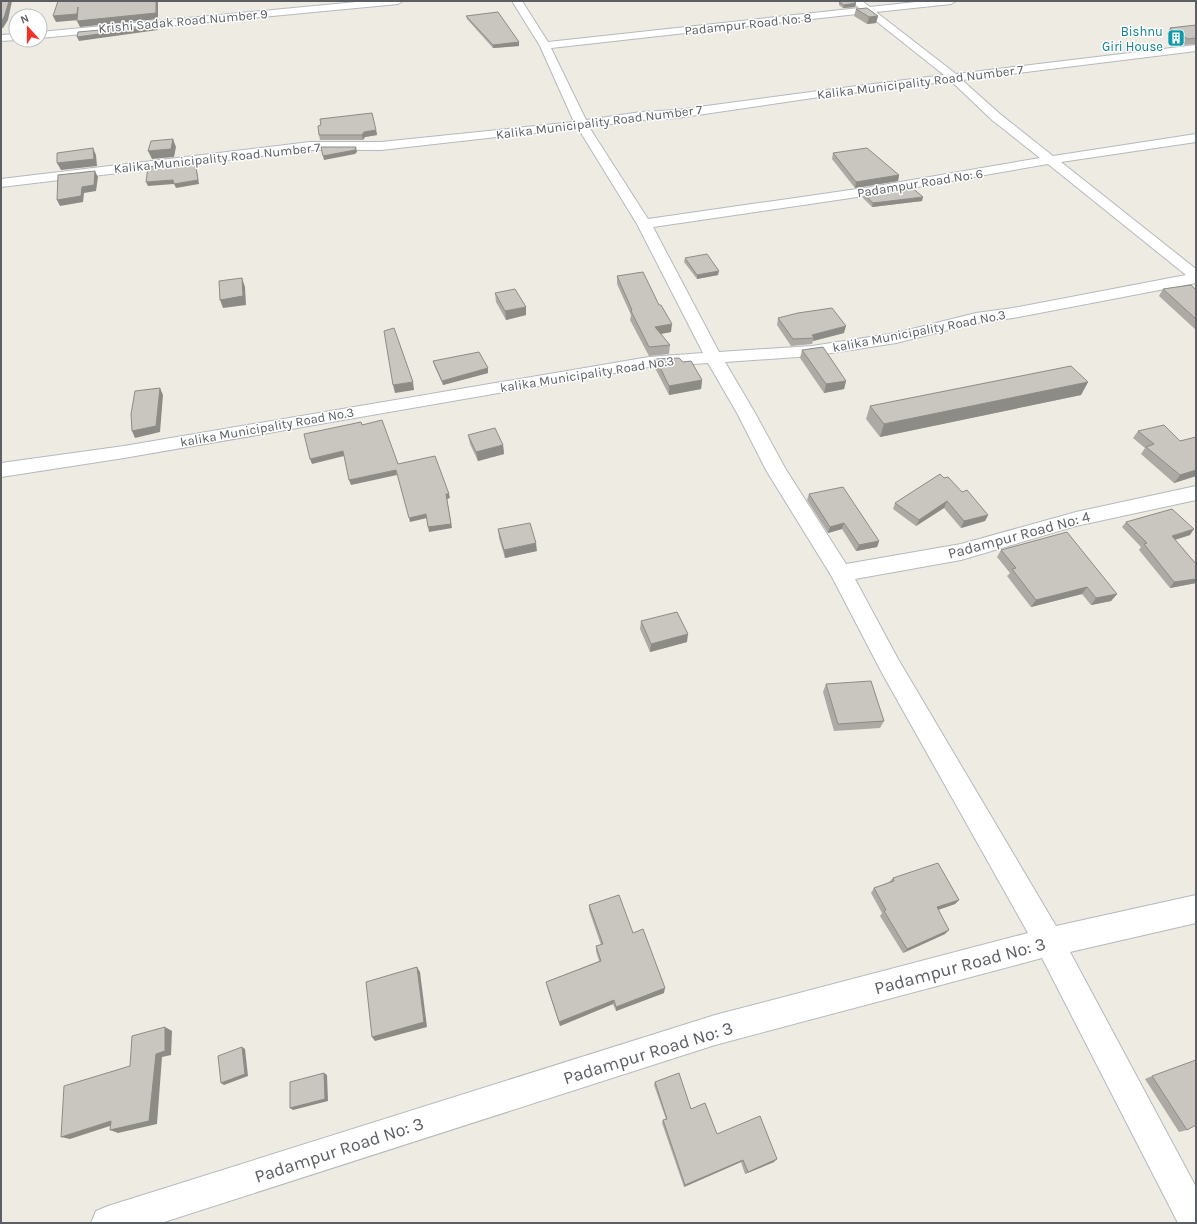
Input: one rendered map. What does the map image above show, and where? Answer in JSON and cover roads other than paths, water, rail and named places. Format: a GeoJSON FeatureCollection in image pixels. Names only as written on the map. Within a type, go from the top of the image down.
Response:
{"type":"FeatureCollection","features":[{"type":"Feature","properties":{"kind":"street","name":"Krishi Sadak Road Number 9"},"geometry":{"type":"LineString","coordinates":[[48,33],[398,1]]}},
{"type":"Feature","properties":{"kind":"street"},"geometry":{"type":"LineString","coordinates":[[517,1],[545,46],[582,125],[644,224],[714,358],[746,413],[776,470],[841,573],[890,666],[1049,942],[1196,1222]]}},
{"type":"Feature","properties":{"kind":"street"},"geometry":{"type":"LineString","coordinates":[[856,1],[954,78],[996,118],[1196,277]]}},
{"type":"Feature","properties":{"kind":"street","name":"Padampur Road No: 8"},"geometry":{"type":"LineString","coordinates":[[545,46],[950,1]]}},
{"type":"Feature","properties":{"kind":"street","name":"Kalika Municipality Road Number 7"},"geometry":{"type":"LineString","coordinates":[[1,183],[310,146],[381,146],[582,125],[1196,48]]}},
{"type":"Feature","properties":{"kind":"street","name":"Padampur Road No: 6"},"geometry":{"type":"LineString","coordinates":[[644,224],[878,190],[1050,160],[1196,138]]}},
{"type":"Feature","properties":{"kind":"street","name":"kalika Municipality Road No.3"},"geometry":{"type":"LineString","coordinates":[[1,470],[124,452],[649,362],[812,351],[896,338],[976,318],[1013,313],[1196,277]]}},
{"type":"Feature","properties":{"kind":"street","name":"Padampur Road No: 4"},"geometry":{"type":"LineString","coordinates":[[841,573],[962,552],[1076,519],[1196,493]]}},
{"type":"Feature","properties":{"kind":"street","name":"Padampur Road No: 3"},"geometry":{"type":"LineString","coordinates":[[108,1223],[715,1030],[1049,942],[1196,909]]}},
{"type":"Feature","properties":{"kind":"place","name":"Bishnu Giri House"},"geometry":{"type":"Point","coordinates":[1176,38]}}]}
